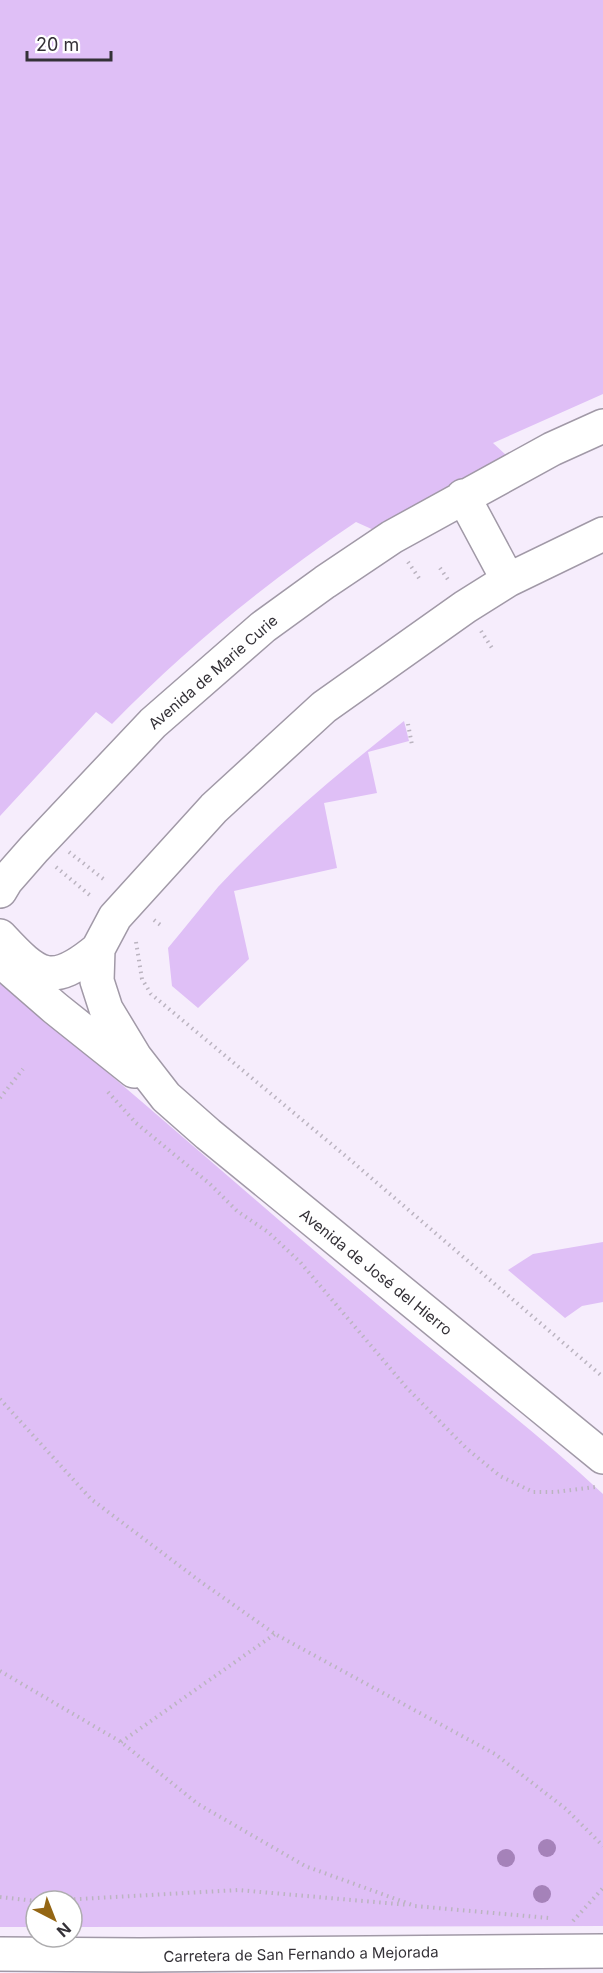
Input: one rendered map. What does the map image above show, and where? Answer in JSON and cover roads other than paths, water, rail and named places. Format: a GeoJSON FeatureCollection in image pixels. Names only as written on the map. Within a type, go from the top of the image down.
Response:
{"type":"FeatureCollection","features":[{"type":"Feature","properties":{"kind":"street","name":"Avenida de Marie Curie"},"geometry":{"type":"LineString","coordinates":[[0,891],[6,881],[41,842],[153,723],[262,627],[392,537],[552,449],[603,426]]}},
{"type":"Feature","properties":{"kind":"street"},"geometry":{"type":"LineString","coordinates":[[463,496],[508,580]]}},
{"type":"Feature","properties":{"kind":"street"},"geometry":{"type":"LineString","coordinates":[[0,936],[22,959],[41,973],[59,972],[78,966],[98,949],[122,909],[214,808],[324,707],[465,607],[508,580],[603,534]]}},
{"type":"Feature","properties":{"kind":"street"},"geometry":{"type":"LineString","coordinates":[[98,949],[97,981],[106,1009],[135,1057],[160,1089]]}},
{"type":"Feature","properties":{"kind":"street"},"geometry":{"type":"LineString","coordinates":[[0,960],[55,1008],[160,1089]]}},
{"type":"Feature","properties":{"kind":"street","name":"Avenida de José del Hierro"},"geometry":{"type":"LineString","coordinates":[[160,1089],[208,1134],[600,1472]]}},
{"type":"Feature","properties":{"kind":"street","name":"Carretera de San Fernando a Mejorada"},"geometry":{"type":"LineString","coordinates":[[0,1954],[603,1951]]}}]}
